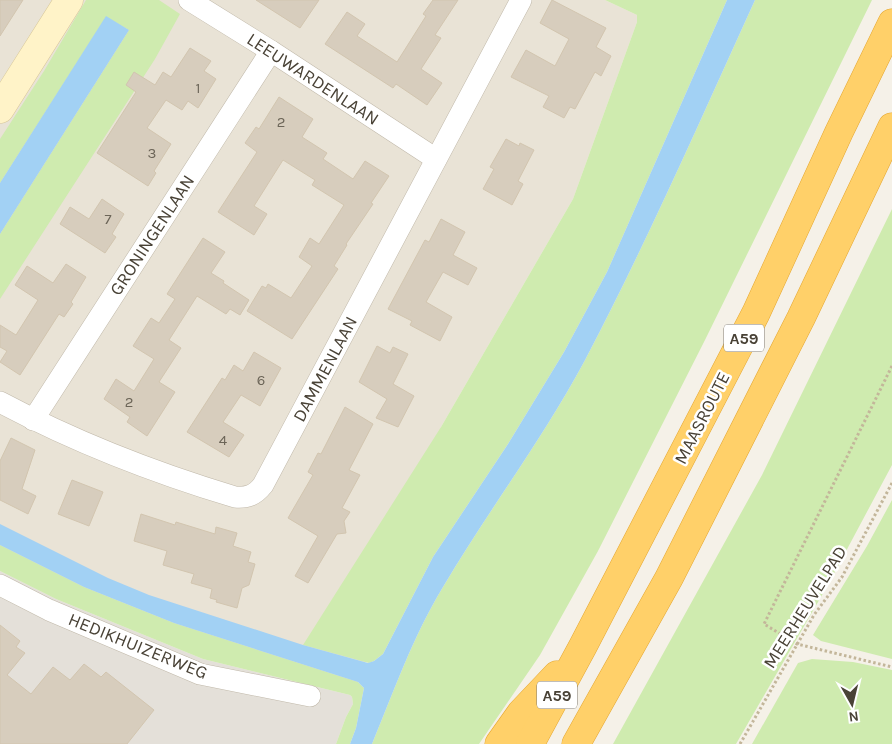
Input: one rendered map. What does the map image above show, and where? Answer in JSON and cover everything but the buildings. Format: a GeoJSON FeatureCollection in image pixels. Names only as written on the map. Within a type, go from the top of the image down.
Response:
{"type":"FeatureCollection","features":[{"type":"Feature","properties":{"kind":"highway","name":"MAASROUTE"},"geometry":{"type":"LineString","coordinates":[[584,646],[756,313],[839,132],[892,23]]}},
{"type":"Feature","properties":{"kind":"highway","name":"A59"},"geometry":{"type":"LineString","coordinates":[[576,744],[669,578],[801,318],[892,127]]}},
{"type":"Feature","properties":{"kind":"highway","name":"A59"},"geometry":{"type":"LineString","coordinates":[[499,744],[521,713],[584,646]]}},
{"type":"Feature","properties":{"kind":"highway","name":"A59"},"geometry":{"type":"LineString","coordinates":[[530,744],[584,646]]}},
{"type":"Feature","properties":{"kind":"highway","name":"A59"},"geometry":{"type":"LineString","coordinates":[[597,744],[619,667]]}},
{"type":"Feature","properties":{"kind":"street"},"geometry":{"type":"LineString","coordinates":[[0,108],[69,0]]}},
{"type":"Feature","properties":{"kind":"street","name":"LEEUWARDENLAAN"},"geometry":{"type":"LineString","coordinates":[[189,0],[271,51],[436,159]]}},
{"type":"Feature","properties":{"kind":"street","name":"DAMMENLAAN"},"geometry":{"type":"LineString","coordinates":[[0,402],[33,420],[96,449],[171,477],[244,498],[253,495],[263,485],[522,0]]}},
{"type":"Feature","properties":{"kind":"street","name":"GRONINGENLAAN"},"geometry":{"type":"LineString","coordinates":[[33,420],[271,51]]}},
{"type":"Feature","properties":{"kind":"street","name":"HEDIKHUIZERWEG"},"geometry":{"type":"LineString","coordinates":[[0,585],[49,610],[200,674],[310,696]]}},
{"type":"Feature","properties":{"kind":"path"},"geometry":{"type":"LineString","coordinates":[[892,366],[764,624],[797,644],[892,667]]}},
{"type":"Feature","properties":{"kind":"path","name":"MEERHEUVELPAD"},"geometry":{"type":"LineString","coordinates":[[740,744],[814,615],[842,577],[892,483]]}},
{"type":"Feature","properties":{"kind":"shaded area"},"geometry":{"type":"Polygon","coordinates":[[[0,0],[605,0],[637,15],[637,22],[573,199],[441,427],[355,692],[0,563],[0,0]]]}},
{"type":"Feature","properties":{"kind":"shaded area"},"geometry":{"type":"Polygon","coordinates":[[[0,571],[56,599],[203,659],[350,695],[353,704],[336,744],[0,744],[0,571]]]}},
{"type":"Feature","properties":{"kind":"green space"},"geometry":{"type":"Polygon","coordinates":[[[86,0],[159,0],[180,14],[155,59],[0,299],[0,234],[129,30],[106,17],[0,183],[0,139],[44,71],[86,0]]]}},
{"type":"Feature","properties":{"kind":"green space"},"geometry":{"type":"Polygon","coordinates":[[[605,0],[727,0],[607,272],[564,352],[508,444],[433,557],[383,654],[369,663],[303,645],[441,427],[573,199],[637,22],[637,15],[605,0]]]}},
{"type":"Feature","properties":{"kind":"green space"},"geometry":{"type":"Polygon","coordinates":[[[755,0],[872,0],[705,340],[598,551],[540,655],[479,744],[372,744],[404,664],[432,606],[460,559],[551,419],[607,318],[651,228],[755,0]]]}},
{"type":"Feature","properties":{"kind":"green space"},"geometry":{"type":"Polygon","coordinates":[[[892,209],[892,465],[829,583],[736,744],[613,744],[762,475],[892,209]]]}},
{"type":"Feature","properties":{"kind":"green space"},"geometry":{"type":"Polygon","coordinates":[[[892,500],[892,659],[821,641],[813,635],[867,546],[892,500]]]}},
{"type":"Feature","properties":{"kind":"green space"},"geometry":{"type":"Polygon","coordinates":[[[0,545],[84,587],[174,623],[358,682],[364,688],[356,728],[350,744],[336,744],[353,704],[350,695],[203,659],[56,599],[0,571],[0,545]]]}},
{"type":"Feature","properties":{"kind":"green space"},"geometry":{"type":"Polygon","coordinates":[[[812,659],[853,662],[892,670],[892,744],[752,744],[798,663],[812,659]]]}},
{"type":"Feature","properties":{"kind":"water"},"geometry":{"type":"Polygon","coordinates":[[[727,0],[755,0],[651,228],[607,318],[568,391],[432,606],[404,664],[372,744],[350,744],[356,728],[364,688],[358,682],[174,623],[84,587],[0,545],[0,524],[108,578],[149,595],[303,645],[368,663],[374,661],[383,654],[433,557],[508,444],[564,352],[607,272],[727,0]]]}},
{"type":"Feature","properties":{"kind":"water"},"geometry":{"type":"Polygon","coordinates":[[[106,16],[129,30],[0,234],[0,183],[106,16]]]}}]}
